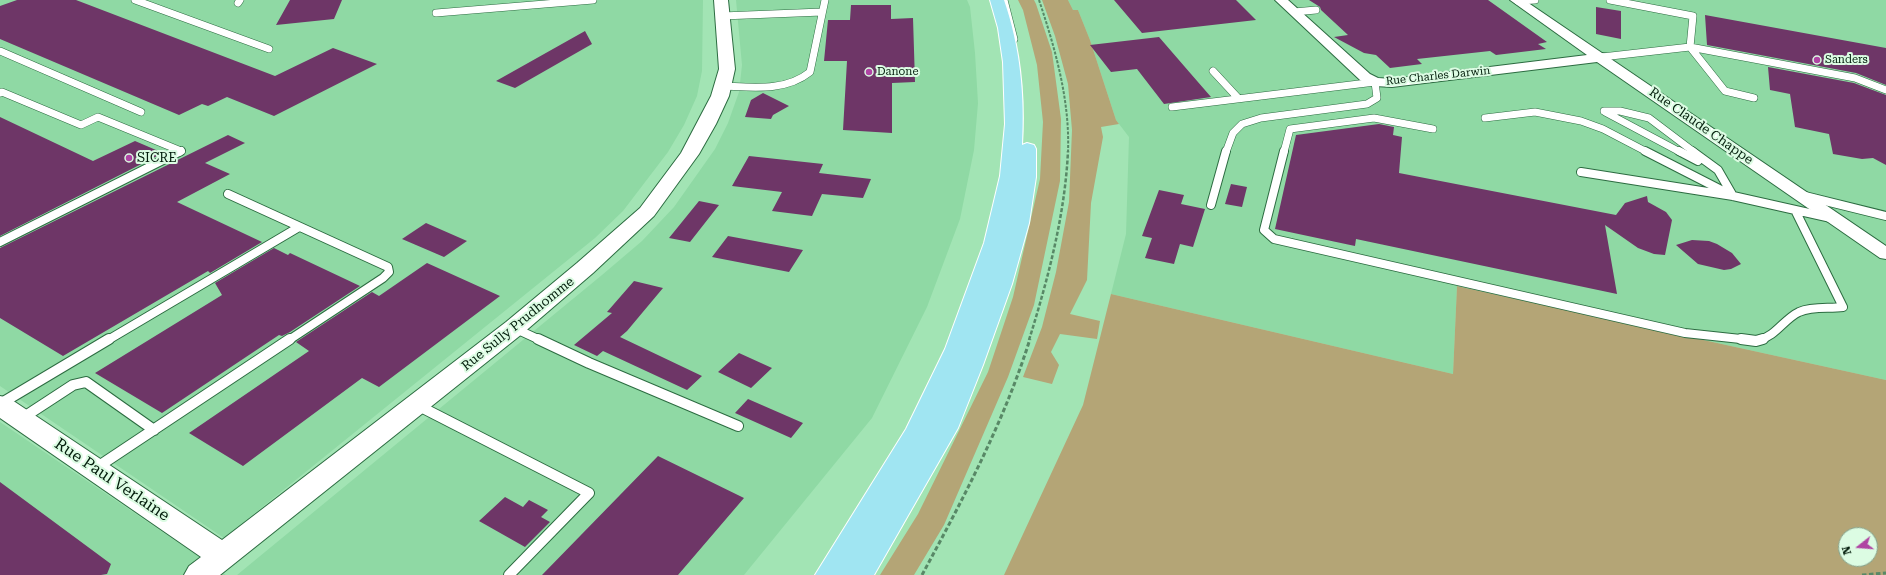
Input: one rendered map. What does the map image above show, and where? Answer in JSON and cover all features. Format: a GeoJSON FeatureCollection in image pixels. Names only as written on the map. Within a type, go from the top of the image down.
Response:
{"type":"FeatureCollection","features":[{"type":"Feature","properties":{"kind":"main road"},"geometry":{"type":"LineString","coordinates":[[830,575],[917,433],[957,349],[994,243],[1010,176],[1014,124],[1011,62],[1006,28],[997,0]]}},
{"type":"Feature","properties":{"kind":"main road"},"geometry":{"type":"LineString","coordinates":[[859,575],[945,428],[1002,284],[1019,223],[1026,177],[1028,134],[1026,85],[1021,36],[1010,0]]}},
{"type":"Feature","properties":{"kind":"street","name":"Rue Charles Darwin"},"geometry":{"type":"LineString","coordinates":[[1281,0],[1358,71],[1374,82],[1392,83],[1602,57]]}},
{"type":"Feature","properties":{"kind":"street","name":"Rue Claude Chappe"},"geometry":{"type":"LineString","coordinates":[[1517,1],[1602,57],[1886,254]]}},
{"type":"Feature","properties":{"kind":"street","name":"Rue Sully Prudhomme"},"geometry":{"type":"LineString","coordinates":[[199,575],[514,328],[585,268],[647,212],[690,154],[707,124],[722,86],[726,69],[722,8]]}},
{"type":"Feature","properties":{"kind":"street","name":"Rue Paul Verlaine"},"geometry":{"type":"LineString","coordinates":[[7,409],[223,556]]}},
{"type":"Feature","properties":{"kind":"lane"},"geometry":{"type":"LineString","coordinates":[[136,0],[269,49]]}},
{"type":"Feature","properties":{"kind":"lane"},"geometry":{"type":"LineString","coordinates":[[436,13],[593,0]]}},
{"type":"Feature","properties":{"kind":"lane"},"geometry":{"type":"LineString","coordinates":[[722,86],[779,86],[799,81],[806,77],[810,72],[825,0]]}},
{"type":"Feature","properties":{"kind":"lane"},"geometry":{"type":"LineString","coordinates":[[962,360],[1003,252],[1013,209],[1020,156],[1019,78],[1011,22],[1004,0]]}},
{"type":"Feature","properties":{"kind":"lane"},"geometry":{"type":"LineString","coordinates":[[1517,1],[1535,0]]}},
{"type":"Feature","properties":{"kind":"lane"},"geometry":{"type":"LineString","coordinates":[[1610,0],[1693,16],[1690,47],[1725,91],[1754,98]]}},
{"type":"Feature","properties":{"kind":"lane"},"geometry":{"type":"LineString","coordinates":[[722,8],[822,12]]}},
{"type":"Feature","properties":{"kind":"lane"},"geometry":{"type":"LineString","coordinates":[[1294,12],[1316,10]]}},
{"type":"Feature","properties":{"kind":"lane"},"geometry":{"type":"LineString","coordinates":[[1602,57],[1690,47],[1855,78],[1886,90]]}},
{"type":"Feature","properties":{"kind":"lane"},"geometry":{"type":"LineString","coordinates":[[0,51],[141,112]]}},
{"type":"Feature","properties":{"kind":"lane"},"geometry":{"type":"LineString","coordinates":[[1213,71],[1238,98]]}},
{"type":"Feature","properties":{"kind":"lane"},"geometry":{"type":"LineString","coordinates":[[1172,107],[1374,82],[1377,98],[1367,104],[1261,118],[1242,124],[1233,132],[1228,143],[1211,205]]}},
{"type":"Feature","properties":{"kind":"lane"},"geometry":{"type":"LineString","coordinates":[[0,93],[2,92],[81,125],[98,117],[181,151],[0,242]]}},
{"type":"Feature","properties":{"kind":"lane"},"geometry":{"type":"LineString","coordinates":[[1718,170],[1604,111],[1620,111],[1649,118],[1718,170],[1733,196]]}},
{"type":"Feature","properties":{"kind":"lane"},"geometry":{"type":"LineString","coordinates":[[1485,118],[1535,112],[1581,121],[1603,129],[1733,196]]}},
{"type":"Feature","properties":{"kind":"lane"},"geometry":{"type":"LineString","coordinates":[[1433,129],[1374,118],[1290,129],[1264,230],[1274,239],[1678,331],[1721,338],[1756,341],[1766,340],[1788,320],[1801,311],[1827,310],[1843,307],[1796,212]]}},
{"type":"Feature","properties":{"kind":"lane"},"geometry":{"type":"LineString","coordinates":[[1581,172],[1733,196],[1796,212],[1836,219]]}},
{"type":"Feature","properties":{"kind":"lane"},"geometry":{"type":"LineString","coordinates":[[94,469],[383,278],[389,272],[388,267],[228,194]]}},
{"type":"Feature","properties":{"kind":"lane"},"geometry":{"type":"LineString","coordinates":[[1799,194],[1886,216]]}},
{"type":"Feature","properties":{"kind":"lane"},"geometry":{"type":"LineString","coordinates":[[7,409],[299,227]]}},
{"type":"Feature","properties":{"kind":"lane"},"geometry":{"type":"LineString","coordinates":[[514,328],[738,426]]}},
{"type":"Feature","properties":{"kind":"lane"},"geometry":{"type":"LineString","coordinates":[[7,409],[73,385],[86,382],[154,430]]}},
{"type":"Feature","properties":{"kind":"lane"},"geometry":{"type":"LineString","coordinates":[[942,411],[954,382]]}},
{"type":"Feature","properties":{"kind":"lane"},"geometry":{"type":"LineString","coordinates":[[417,405],[589,493],[509,575]]}},
{"type":"Feature","properties":{"kind":"path"},"geometry":{"type":"LineString","coordinates":[[922,575],[983,456],[1019,372],[1045,291],[1056,243],[1066,176],[1067,126],[1061,77],[1053,42],[1039,0]]}},
{"type":"Feature","properties":{"kind":"path"},"geometry":{"type":"LineString","coordinates":[[1862,575],[1886,573]]}},
{"type":"Feature","properties":{"kind":"shaded area"},"geometry":{"type":"Polygon","coordinates":[[[0,0],[703,0],[702,71],[697,96],[684,125],[668,152],[623,211],[595,238],[224,538],[0,386],[0,0]]]}},
{"type":"Feature","properties":{"kind":"shaded area"},"geometry":{"type":"Polygon","coordinates":[[[736,0],[967,0],[970,7],[975,53],[978,103],[974,150],[960,219],[927,307],[872,418],[744,575],[237,575],[602,275],[642,241],[674,207],[715,149],[728,123],[739,92],[742,65],[736,0]]]}},
{"type":"Feature","properties":{"kind":"shaded area"},"geometry":{"type":"Polygon","coordinates":[[[1018,0],[1034,0],[1036,4],[1052,52],[1061,119],[1060,181],[1034,305],[1008,377],[944,525],[914,575],[880,575],[918,514],[988,372],[1013,297],[1040,179],[1043,122],[1037,65],[1023,10],[1018,0]]]}},
{"type":"Feature","properties":{"kind":"shaded area"},"geometry":{"type":"Polygon","coordinates":[[[1042,0],[1068,0],[1073,10],[1078,10],[1090,40],[1116,120],[1119,124],[1101,127],[1103,137],[1091,203],[1087,280],[1070,314],[1100,321],[1097,339],[1060,334],[1051,352],[1059,365],[1052,384],[1023,377],[1042,327],[1056,272],[1069,202],[1072,130],[1068,84],[1055,36],[1042,0]]]}},
{"type":"Feature","properties":{"kind":"shaded area"},"geometry":{"type":"Polygon","coordinates":[[[1068,0],[1886,0],[1886,380],[1457,286],[1453,374],[1111,294],[1126,234],[1129,137],[1116,120],[1090,40],[1078,10],[1073,10],[1068,0]]]}},
{"type":"Feature","properties":{"kind":"shaded area"},"geometry":{"type":"Polygon","coordinates":[[[1457,286],[1886,380],[1886,575],[1004,575],[1083,405],[1111,294],[1453,374],[1457,286]]]}},
{"type":"Feature","properties":{"kind":"shaded area"},"geometry":{"type":"Polygon","coordinates":[[[0,422],[226,575],[0,575],[0,422]]]}},
{"type":"Feature","properties":{"kind":"building"},"geometry":{"type":"Polygon","coordinates":[[[17,0],[76,0],[275,76],[333,48],[377,64],[274,116],[227,97],[208,106],[202,104],[179,115],[0,39],[0,6],[17,0]]]}},
{"type":"Feature","properties":{"kind":"building"},"geometry":{"type":"Polygon","coordinates":[[[290,0],[342,0],[334,19],[276,25],[290,0]]]}},
{"type":"Feature","properties":{"kind":"building"},"geometry":{"type":"Polygon","coordinates":[[[1114,0],[1236,0],[1256,20],[1142,33],[1114,0]]]}},
{"type":"Feature","properties":{"kind":"building"},"geometry":{"type":"Polygon","coordinates":[[[1309,0],[1488,0],[1547,42],[1538,44],[1546,49],[1496,55],[1490,51],[1417,59],[1422,64],[1390,68],[1376,55],[1364,53],[1334,37],[1348,35],[1321,10],[1320,7],[1309,0]]]}},
{"type":"Feature","properties":{"kind":"building","name":"Danone"},"geometry":{"type":"Polygon","coordinates":[[[851,5],[891,5],[891,19],[913,18],[915,82],[892,83],[892,133],[843,130],[847,61],[824,61],[828,20],[850,20],[851,5]]]}},
{"type":"Feature","properties":{"kind":"building"},"geometry":{"type":"Polygon","coordinates":[[[1596,7],[1621,11],[1621,39],[1596,34],[1596,7]]]}},
{"type":"Feature","properties":{"kind":"building","name":"Sanders"},"geometry":{"type":"Polygon","coordinates":[[[1705,15],[1886,48],[1886,85],[1856,73],[1707,45],[1705,15]]]}},
{"type":"Feature","properties":{"kind":"building"},"geometry":{"type":"Polygon","coordinates":[[[585,31],[592,44],[515,88],[496,81],[585,31]]]}},
{"type":"Feature","properties":{"kind":"building"},"geometry":{"type":"Polygon","coordinates":[[[1159,37],[1211,97],[1164,104],[1137,69],[1111,72],[1090,45],[1159,37]]]}},
{"type":"Feature","properties":{"kind":"building"},"geometry":{"type":"Polygon","coordinates":[[[1768,67],[1854,83],[1886,95],[1886,165],[1873,158],[1862,159],[1833,154],[1829,134],[1795,127],[1790,94],[1770,90],[1768,67]]]}},
{"type":"Feature","properties":{"kind":"building"},"geometry":{"type":"Polygon","coordinates":[[[763,93],[789,106],[773,115],[771,119],[745,117],[751,100],[763,93]]]}},
{"type":"Feature","properties":{"kind":"building"},"geometry":{"type":"Polygon","coordinates":[[[0,117],[93,161],[135,141],[163,153],[0,236],[0,117]]]}},
{"type":"Feature","properties":{"kind":"building"},"geometry":{"type":"Polygon","coordinates":[[[1379,124],[1394,127],[1393,135],[1402,137],[1399,173],[1616,215],[1625,203],[1647,196],[1648,202],[1666,212],[1672,220],[1665,255],[1654,254],[1638,248],[1605,225],[1617,294],[1356,239],[1355,246],[1275,229],[1296,135],[1379,124]]]}},
{"type":"Feature","properties":{"kind":"building"},"geometry":{"type":"Polygon","coordinates":[[[228,135],[245,143],[205,163],[230,174],[177,202],[262,242],[210,273],[208,271],[63,356],[0,318],[0,248],[228,135]]]}},
{"type":"Feature","properties":{"kind":"building"},"geometry":{"type":"Polygon","coordinates":[[[749,156],[823,164],[819,173],[871,179],[863,198],[822,194],[812,216],[772,211],[782,192],[732,186],[749,156]]]}},
{"type":"Feature","properties":{"kind":"building"},"geometry":{"type":"Polygon","coordinates":[[[1231,184],[1247,187],[1242,207],[1225,204],[1231,184]]]}},
{"type":"Feature","properties":{"kind":"building"},"geometry":{"type":"Polygon","coordinates":[[[1159,190],[1184,195],[1181,204],[1205,209],[1193,247],[1180,244],[1174,264],[1145,258],[1152,238],[1142,236],[1159,190]]]}},
{"type":"Feature","properties":{"kind":"building"},"geometry":{"type":"Polygon","coordinates":[[[699,201],[719,205],[690,242],[669,238],[699,201]]]}},
{"type":"Feature","properties":{"kind":"building"},"geometry":{"type":"Polygon","coordinates":[[[426,223],[467,241],[444,257],[402,239],[426,223]]]}},
{"type":"Feature","properties":{"kind":"building"},"geometry":{"type":"Polygon","coordinates":[[[728,236],[803,250],[789,272],[712,257],[728,236]]]}},
{"type":"Feature","properties":{"kind":"building"},"geometry":{"type":"Polygon","coordinates":[[[1692,240],[1709,241],[1717,244],[1732,253],[1741,264],[1731,269],[1724,270],[1698,264],[1676,245],[1692,240]]]}},
{"type":"Feature","properties":{"kind":"building"},"geometry":{"type":"Polygon","coordinates":[[[274,248],[288,255],[290,253],[360,286],[290,332],[282,336],[279,335],[162,413],[95,373],[222,295],[215,283],[274,248]]]}},
{"type":"Feature","properties":{"kind":"building"},"geometry":{"type":"Polygon","coordinates":[[[427,263],[500,296],[379,387],[362,378],[243,466],[189,433],[309,351],[296,342],[372,292],[379,296],[427,263]]]}},
{"type":"Feature","properties":{"kind":"building"},"geometry":{"type":"Polygon","coordinates":[[[634,281],[663,288],[627,331],[620,337],[702,376],[687,390],[603,351],[597,356],[574,345],[612,313],[607,312],[634,281]]]}},
{"type":"Feature","properties":{"kind":"building"},"geometry":{"type":"Polygon","coordinates":[[[739,353],[772,368],[751,388],[718,372],[739,353]]]}},
{"type":"Feature","properties":{"kind":"building"},"geometry":{"type":"Polygon","coordinates":[[[748,399],[803,423],[791,438],[735,413],[748,399]]]}},
{"type":"Feature","properties":{"kind":"building"},"geometry":{"type":"Polygon","coordinates":[[[658,456],[744,498],[678,575],[542,575],[658,456]]]}},
{"type":"Feature","properties":{"kind":"building"},"geometry":{"type":"Polygon","coordinates":[[[0,482],[111,564],[107,574],[0,575],[0,482]]]}},
{"type":"Feature","properties":{"kind":"building"},"geometry":{"type":"Polygon","coordinates":[[[505,497],[523,507],[529,500],[548,510],[541,517],[550,522],[525,547],[479,521],[505,497]]]}},
{"type":"Feature","properties":{"kind":"place","name":"Sanders"},"geometry":{"type":"Point","coordinates":[1817,60]}},
{"type":"Feature","properties":{"kind":"place","name":"Danone"},"geometry":{"type":"Point","coordinates":[869,72]}},
{"type":"Feature","properties":{"kind":"place","name":"SICRE"},"geometry":{"type":"Point","coordinates":[129,158]}}]}
